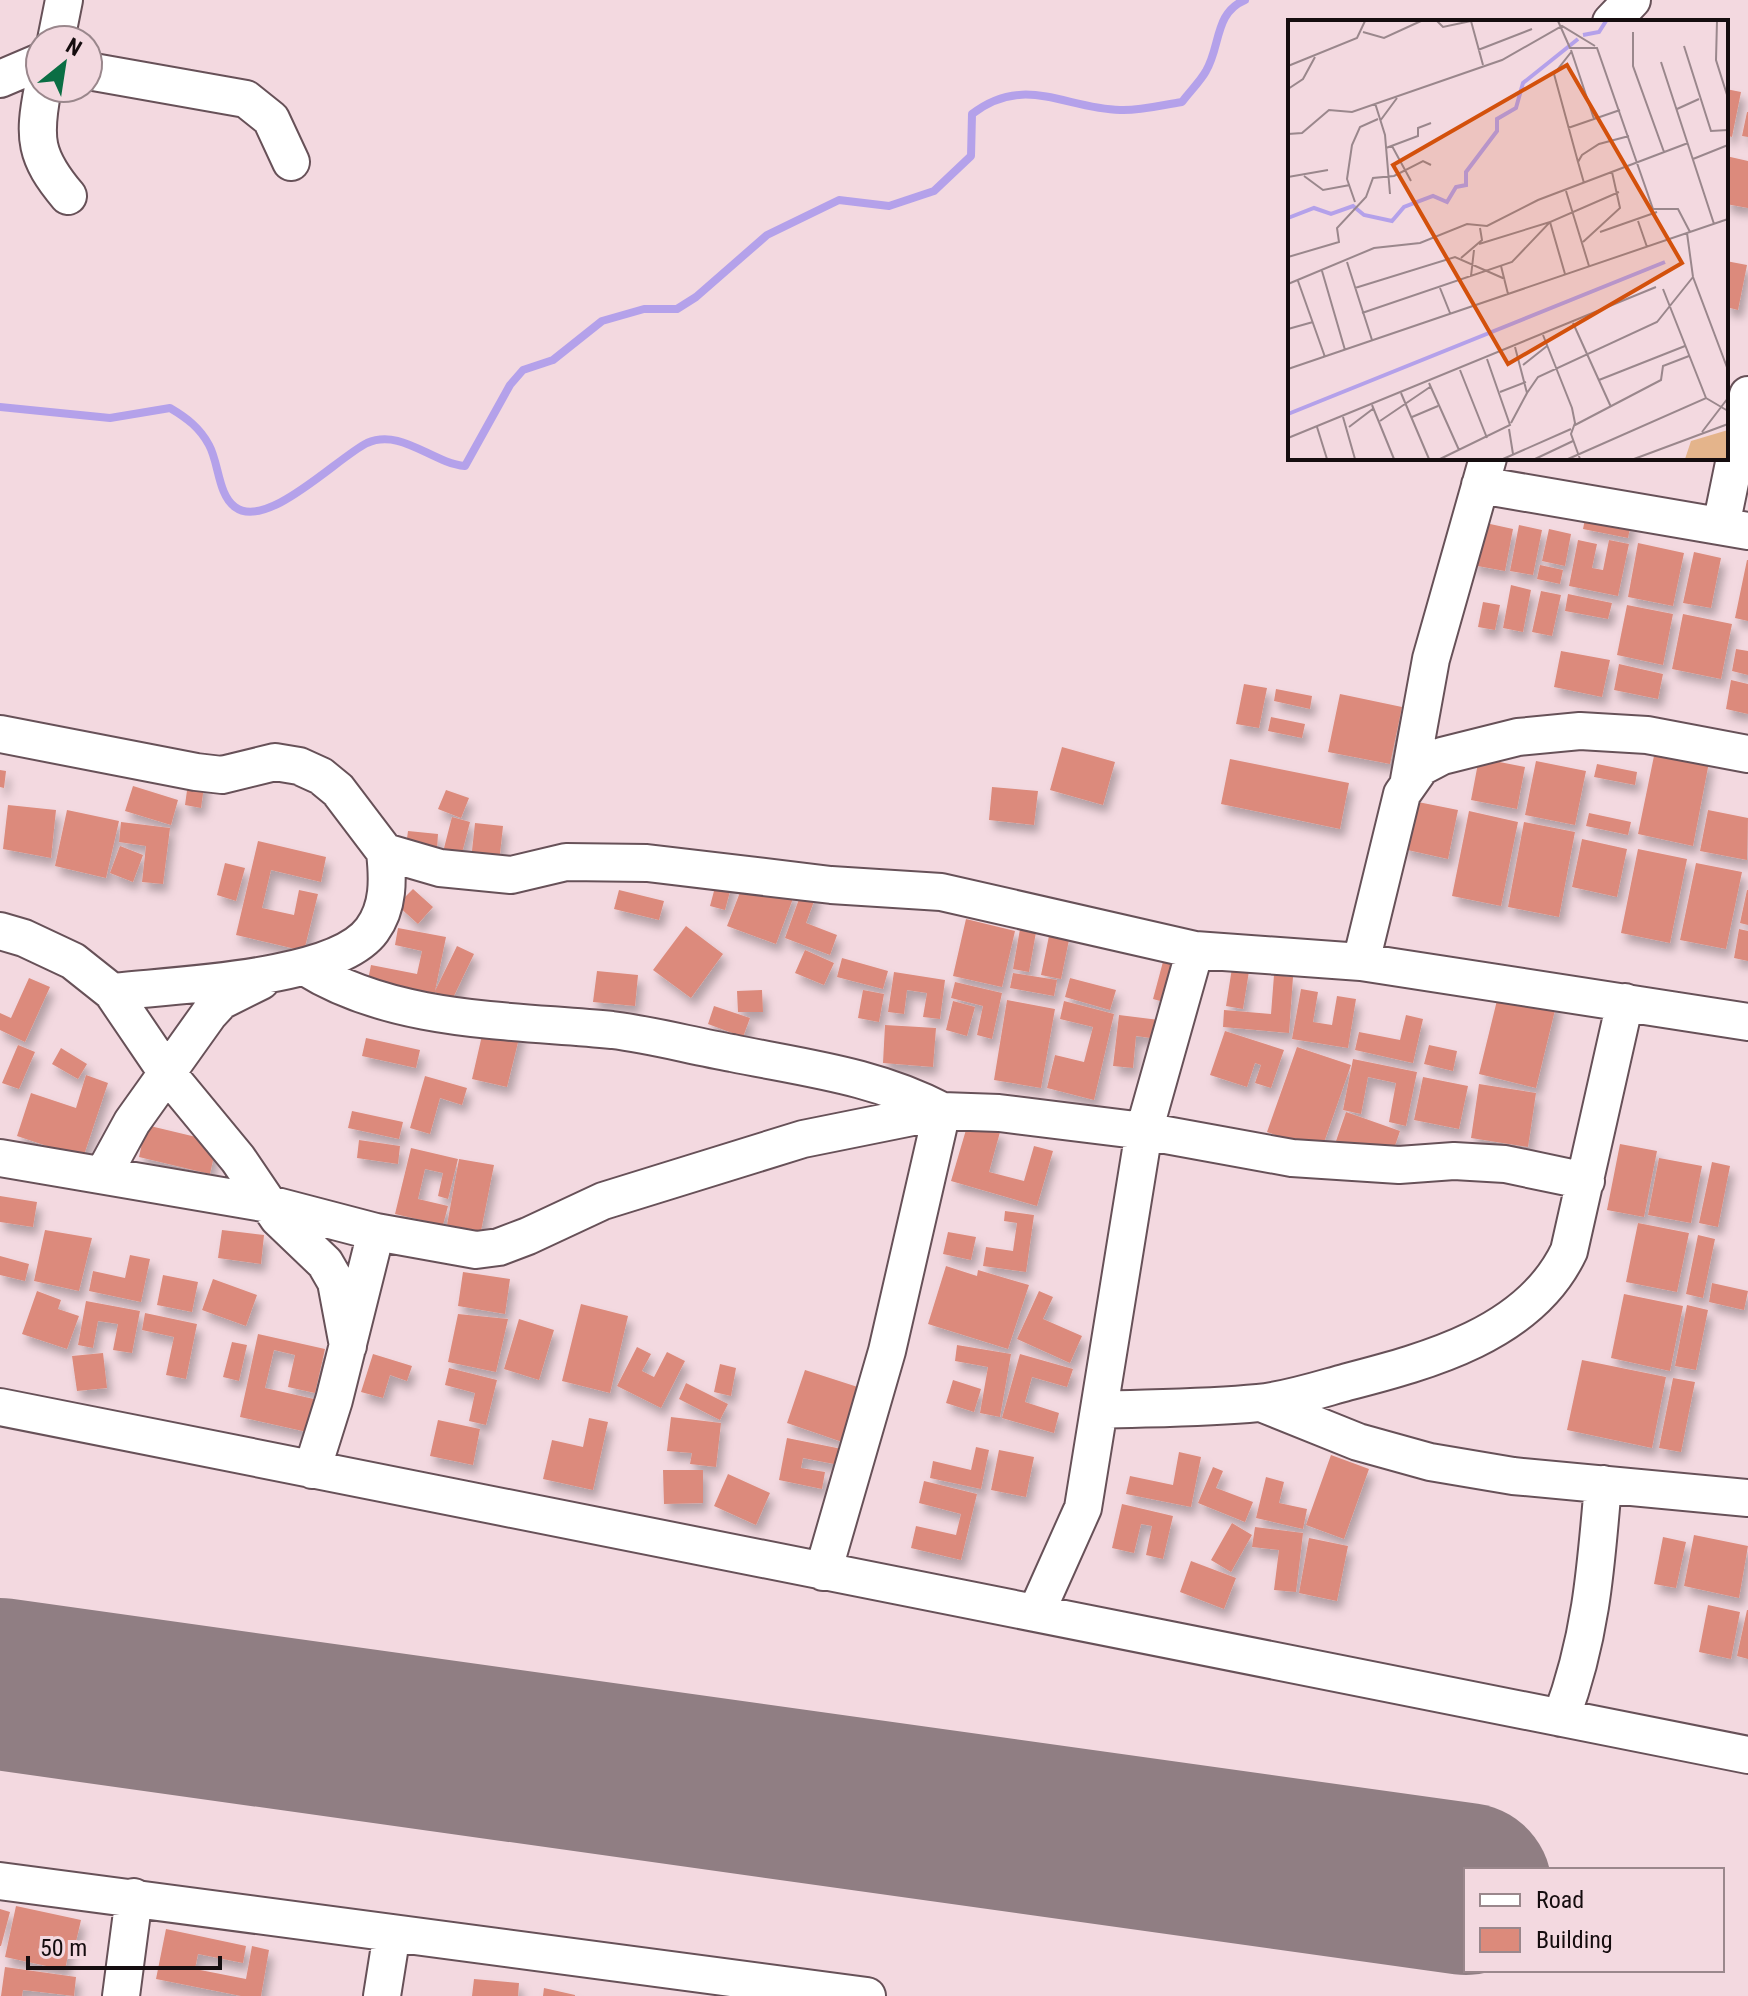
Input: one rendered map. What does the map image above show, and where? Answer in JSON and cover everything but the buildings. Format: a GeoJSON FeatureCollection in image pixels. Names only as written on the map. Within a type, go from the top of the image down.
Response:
{"type":"FeatureCollection","features":[{"type":"Feature","properties":{"kind":"street"},"geometry":{"type":"LineString","coordinates":[[59,24],[64,0]]}},
{"type":"Feature","properties":{"kind":"street"},"geometry":{"type":"LineString","coordinates":[[1613,20],[1632,0]]}},
{"type":"Feature","properties":{"kind":"street"},"geometry":{"type":"LineString","coordinates":[[0,79],[24,69]]}},
{"type":"Feature","properties":{"kind":"street"},"geometry":{"type":"LineString","coordinates":[[104,74],[246,99],[271,119],[291,162]]}},
{"type":"Feature","properties":{"kind":"street"},"geometry":{"type":"LineString","coordinates":[[41,104],[36,135],[39,155],[68,196]]}},
{"type":"Feature","properties":{"kind":"street"},"geometry":{"type":"LineString","coordinates":[[1361,962],[1394,825],[1409,780],[1434,646],[1484,472],[1734,528],[1748,395]]}},
{"type":"Feature","properties":{"kind":"street"},"geometry":{"type":"LineString","coordinates":[[1409,780],[1421,767],[1468,747],[1518,737],[1580,731],[1647,735],[1748,754]]}},
{"type":"Feature","properties":{"kind":"street"},"geometry":{"type":"LineString","coordinates":[[0,734],[222,775],[275,762],[299,766],[321,776],[338,790],[385,852],[411,862],[477,873],[511,875],[566,862],[647,863],[831,885],[941,892],[1195,950],[1361,962],[1748,1022]]}},
{"type":"Feature","properties":{"kind":"street"},"geometry":{"type":"LineString","coordinates":[[144,1036],[295,969],[346,954],[372,930],[385,903],[385,852]]}},
{"type":"Feature","properties":{"kind":"street"},"geometry":{"type":"LineString","coordinates":[[0,931],[73,961],[112,992],[167,1073],[238,1159],[287,1229],[325,1263],[336,1282],[348,1346]]}},
{"type":"Feature","properties":{"kind":"street"},"geometry":{"type":"LineString","coordinates":[[1036,1613],[1083,1508],[1144,1131],[1195,950]]}},
{"type":"Feature","properties":{"kind":"street"},"geometry":{"type":"LineString","coordinates":[[112,992],[295,969],[341,989],[381,1001],[516,1022],[654,1035],[868,1079],[907,1092],[942,1111]]}},
{"type":"Feature","properties":{"kind":"street"},"geometry":{"type":"LineString","coordinates":[[103,1175],[132,1122],[221,1001]]}},
{"type":"Feature","properties":{"kind":"street"},"geometry":{"type":"LineString","coordinates":[[1100,1410],[1261,1403],[1438,1358],[1499,1325],[1550,1283],[1561,1268],[1586,1181],[1625,1002]]}},
{"type":"Feature","properties":{"kind":"street"},"geometry":{"type":"LineString","coordinates":[[823,1572],[887,1351],[942,1111]]}},
{"type":"Feature","properties":{"kind":"street"},"geometry":{"type":"LineString","coordinates":[[0,1158],[269,1204],[376,1232],[476,1250],[499,1247],[603,1201],[803,1139],[942,1111],[999,1113],[1144,1131],[1292,1158],[1399,1165],[1454,1161],[1505,1164],[1586,1181]]}},
{"type":"Feature","properties":{"kind":"street"},"geometry":{"type":"LineString","coordinates":[[312,1470],[348,1346],[376,1232]]}},
{"type":"Feature","properties":{"kind":"street"},"geometry":{"type":"LineString","coordinates":[[1261,1403],[1358,1442],[1430,1462],[1513,1476],[1748,1498]]}},
{"type":"Feature","properties":{"kind":"street"},"geometry":{"type":"LineString","coordinates":[[0,1407],[1748,1755]]}},
{"type":"Feature","properties":{"kind":"street"},"geometry":{"type":"LineString","coordinates":[[1561,1718],[1576,1678],[1590,1622],[1603,1484]]}},
{"type":"Feature","properties":{"kind":"street"},"geometry":{"type":"LineString","coordinates":[[0,1881],[392,1933],[671,1984],[867,1996]]}},
{"type":"Feature","properties":{"kind":"street"},"geometry":{"type":"LineString","coordinates":[[121,1996],[134,1897]]}},
{"type":"Feature","properties":{"kind":"street"},"geometry":{"type":"LineString","coordinates":[[382,1996],[392,1933]]}},
{"type":"Feature","properties":{"kind":"waterway"},"geometry":{"type":"LineString","coordinates":[[0,407],[110,418],[170,408],[202,433],[229,502],[249,512],[283,501],[354,451],[380,440],[404,443],[465,466],[510,385],[523,370],[553,360],[602,321],[644,309],[677,309],[696,297],[767,235],[839,200],[889,206],[934,191],[971,156],[972,114],[991,102],[1009,96],[1027,95],[1128,110],[1182,102],[1206,71],[1228,13],[1245,0]]}},
{"type":"Feature","properties":{"kind":"runway"},"geometry":{"type":"LineString","coordinates":[[0,1684],[1464,1889]]}}]}
